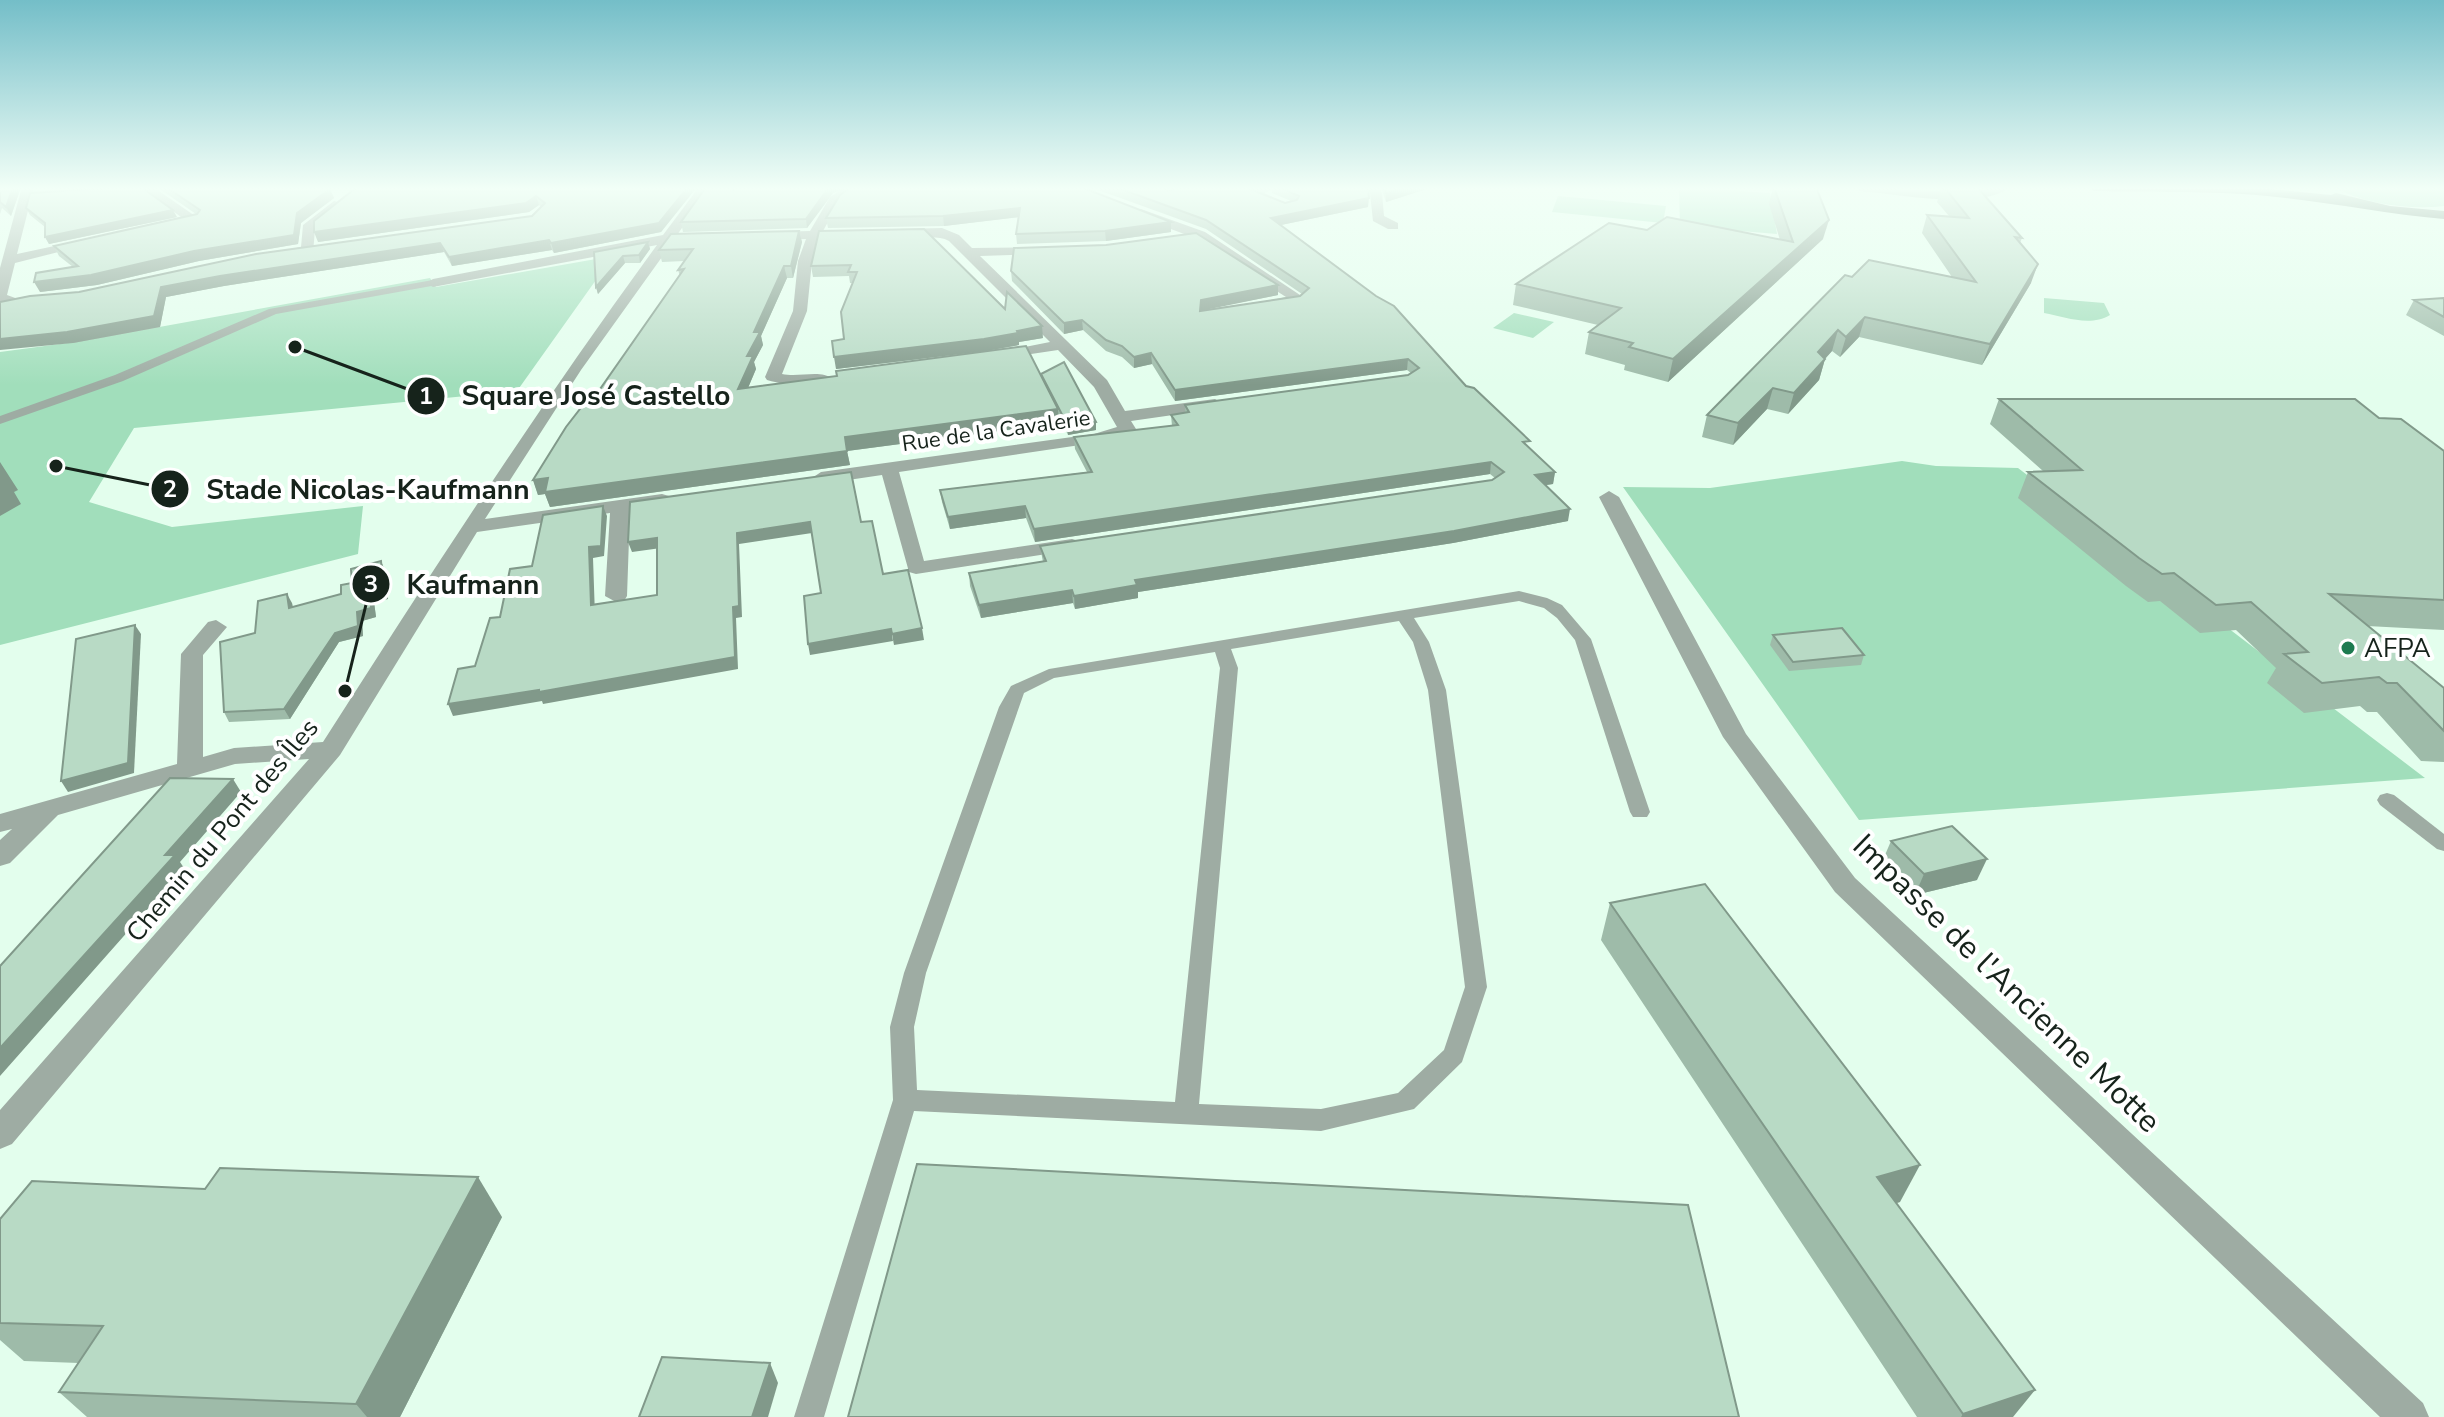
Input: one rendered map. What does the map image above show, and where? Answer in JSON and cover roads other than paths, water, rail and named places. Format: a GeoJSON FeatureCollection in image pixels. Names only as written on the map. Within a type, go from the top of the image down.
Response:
{"type":"FeatureCollection","features":[{"type":"Feature","properties":{"kind":"street"},"geometry":{"type":"LineString","coordinates":[[12,253],[0,297],[18,303],[62,296]]}},
{"type":"Feature","properties":{"kind":"street"},"geometry":{"type":"LineString","coordinates":[[10,260],[42,253]]}},
{"type":"Feature","properties":{"kind":"street"},"geometry":{"type":"LineString","coordinates":[[264,257],[288,253]]}},
{"type":"Feature","properties":{"kind":"street"},"geometry":{"type":"LineString","coordinates":[[433,283],[591,253]]}},
{"type":"Feature","properties":{"kind":"street","name":"Chemin du Pont des Îles"},"geometry":{"type":"LineString","coordinates":[[0,1134],[331,749],[470,527],[574,369],[656,253]]}},
{"type":"Feature","properties":{"kind":"street"},"geometry":{"type":"LineString","coordinates":[[808,253],[800,311],[773,377],[793,382],[838,377]]}},
{"type":"Feature","properties":{"kind":"street","name":"Rue de la Cavalerie"},"geometry":{"type":"LineString","coordinates":[[810,479],[1114,435],[1127,429],[1123,417],[1101,384],[972,253]]}},
{"type":"Feature","properties":{"kind":"street"},"geometry":{"type":"LineString","coordinates":[[1228,253],[1299,299],[1253,307]]}},
{"type":"Feature","properties":{"kind":"street"},"geometry":{"type":"LineString","coordinates":[[986,359],[1062,345]]}},
{"type":"Feature","properties":{"kind":"street"},"geometry":{"type":"LineString","coordinates":[[1123,417],[1233,402]]}},
{"type":"Feature","properties":{"kind":"street"},"geometry":{"type":"LineString","coordinates":[[889,468],[916,568],[1090,542]]}},
{"type":"Feature","properties":{"kind":"street"},"geometry":{"type":"LineString","coordinates":[[470,527],[683,497]]}},
{"type":"Feature","properties":{"kind":"street","name":"Impasse de l'Ancienne Motte"},"geometry":{"type":"LineString","coordinates":[[1609,497],[1735,737],[1845,885],[2409,1417]]}},
{"type":"Feature","properties":{"kind":"street"},"geometry":{"type":"LineString","coordinates":[[616,596],[620,506]]}},
{"type":"Feature","properties":{"kind":"street"},"geometry":{"type":"LineString","coordinates":[[190,767],[192,654],[216,627]]}},
{"type":"Feature","properties":{"kind":"street"},"geometry":{"type":"LineString","coordinates":[[0,823],[234,756],[331,749]]}},
{"type":"Feature","properties":{"kind":"street"},"geometry":{"type":"LineString","coordinates":[[0,856],[50,808]]}},
{"type":"Feature","properties":{"kind":"lane"},"geometry":{"type":"LineString","coordinates":[[0,420],[119,378],[273,311],[433,283]]}},
{"type":"Feature","properties":{"kind":"lane"},"geometry":{"type":"LineString","coordinates":[[809,1417],[905,1100],[902,1027],[915,973],[1008,707],[1017,690],[1049,674],[1221,644],[1519,596],[1545,601],[1566,617],[1583,639],[1640,812]]}},
{"type":"Feature","properties":{"kind":"lane"},"geometry":{"type":"LineString","coordinates":[[905,1100],[1321,1120],[1405,1102],[1454,1055],[1476,987],[1437,690],[1421,642],[1404,615]]}},
{"type":"Feature","properties":{"kind":"lane"},"geometry":{"type":"LineString","coordinates":[[1186,1114],[1229,668],[1221,644]]}},
{"type":"Feature","properties":{"kind":"lane"},"geometry":{"type":"LineString","coordinates":[[2387,800],[2444,844]]}},
{"type":"Feature","properties":{"kind":"place","name":"Square José Castello"},"geometry":{"type":"Point","coordinates":[295,347]}},
{"type":"Feature","properties":{"kind":"place","name":"Stade Nicolas-Kaufmann"},"geometry":{"type":"Point","coordinates":[56,466]}},
{"type":"Feature","properties":{"kind":"place","name":"AFPA"},"geometry":{"type":"Point","coordinates":[2348,648]}},
{"type":"Feature","properties":{"kind":"place","name":"Kaufmann"},"geometry":{"type":"Point","coordinates":[345,691]}}]}
